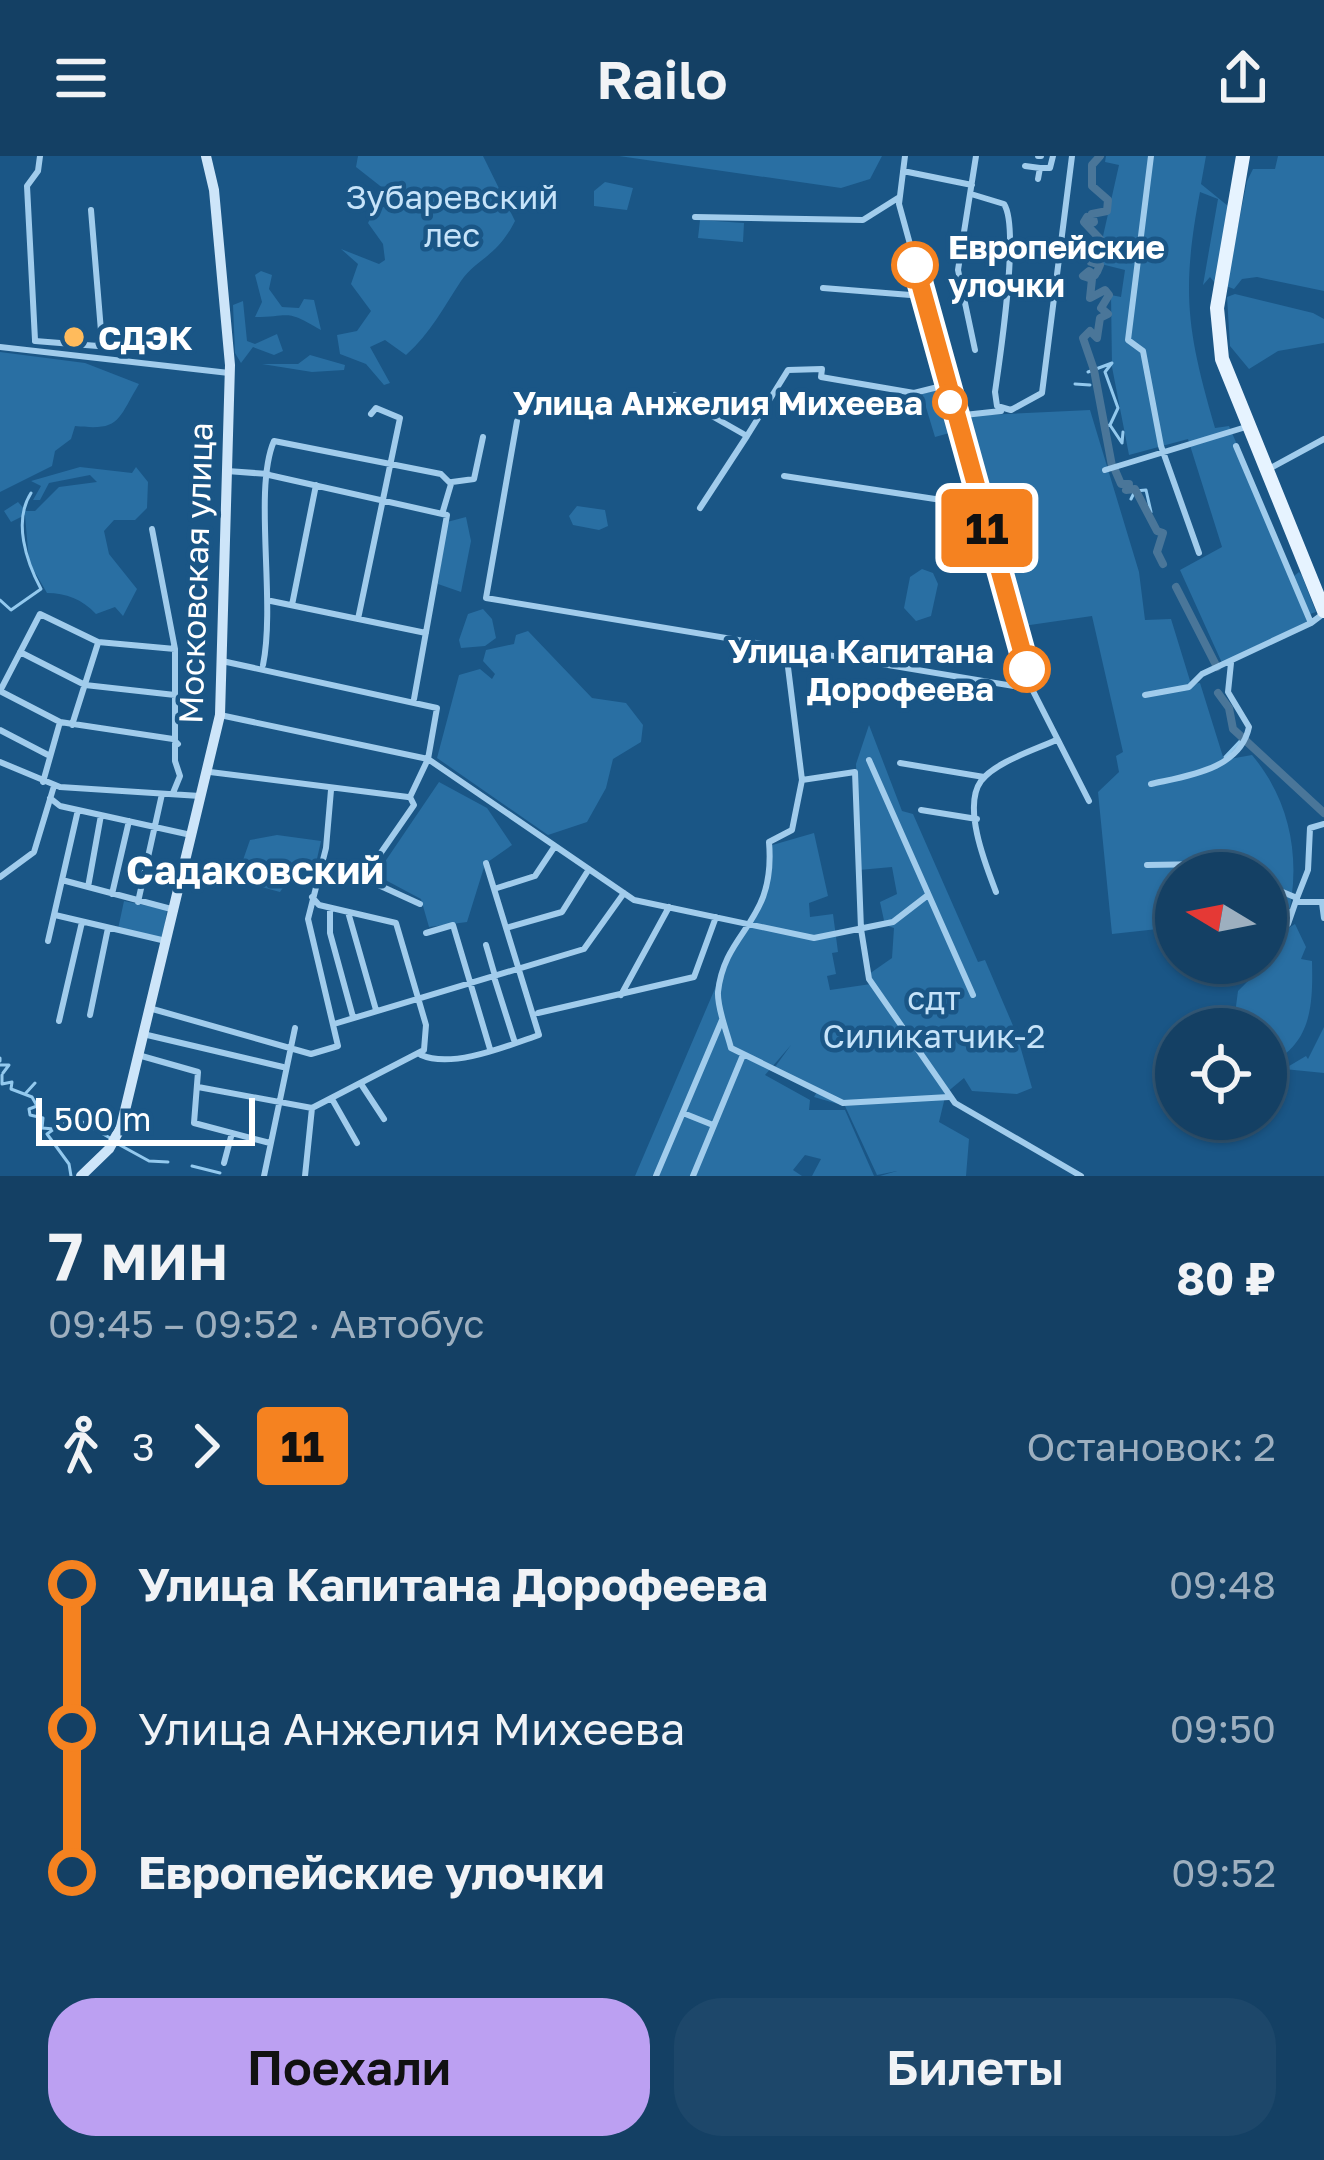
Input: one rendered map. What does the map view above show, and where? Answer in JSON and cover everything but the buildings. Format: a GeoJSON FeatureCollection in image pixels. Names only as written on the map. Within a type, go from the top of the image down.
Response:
{"type":"FeatureCollection","features":[{"type":"Feature","properties":{"kind":"main road","name":"Московская улица"},"geometry":{"type":"LineString","coordinates":[[87,1174],[116,1138],[204,797],[220,716],[230,376],[214,190],[206,156]]}},
{"type":"Feature","properties":{"kind":"main road"},"geometry":{"type":"LineString","coordinates":[[1243,156],[1217,328],[1246,427],[1324,612]]}},
{"type":"Feature","properties":{"kind":"street"},"geometry":{"type":"LineString","coordinates":[[35,351],[27,186],[40,156]]}},
{"type":"Feature","properties":{"kind":"street"},"geometry":{"type":"LineString","coordinates":[[905,156],[898,198],[1032,689],[1089,801]]}},
{"type":"Feature","properties":{"kind":"street"},"geometry":{"type":"LineString","coordinates":[[963,156],[975,157],[958,269],[975,350]]}},
{"type":"Feature","properties":{"kind":"street"},"geometry":{"type":"LineString","coordinates":[[1025,166],[1050,168],[1053,156]]}},
{"type":"Feature","properties":{"kind":"street"},"geometry":{"type":"LineString","coordinates":[[955,416],[1025,405],[1042,393],[1072,156]]}},
{"type":"Feature","properties":{"kind":"street"},"geometry":{"type":"LineString","coordinates":[[1151,156],[1128,340],[1143,351],[1166,452],[1199,553]]}},
{"type":"Feature","properties":{"kind":"street"},"geometry":{"type":"LineString","coordinates":[[1038,179],[1040,168]]}},
{"type":"Feature","properties":{"kind":"street"},"geometry":{"type":"LineString","coordinates":[[903,171],[971,189],[1008,209],[1011,258],[995,392],[1001,411]]}},
{"type":"Feature","properties":{"kind":"street"},"geometry":{"type":"LineString","coordinates":[[695,217],[863,220],[898,198]]}},
{"type":"Feature","properties":{"kind":"street"},"geometry":{"type":"LineString","coordinates":[[35,340],[98,346],[101,331],[91,210]]}},
{"type":"Feature","properties":{"kind":"street"},"geometry":{"type":"LineString","coordinates":[[823,288],[923,296]]}},
{"type":"Feature","properties":{"kind":"street"},"geometry":{"type":"LineString","coordinates":[[0,347],[230,376]]}},
{"type":"Feature","properties":{"kind":"street"},"geometry":{"type":"LineString","coordinates":[[700,508],[788,370],[800,374],[822,369],[821,377],[914,393],[946,385]]}},
{"type":"Feature","properties":{"kind":"street"},"geometry":{"type":"LineString","coordinates":[[675,395],[747,436]]}},
{"type":"Feature","properties":{"kind":"street"},"geometry":{"type":"LineString","coordinates":[[358,619],[400,418],[376,408],[371,413]]}},
{"type":"Feature","properties":{"kind":"street"},"geometry":{"type":"LineString","coordinates":[[517,422],[486,598],[1032,689]]}},
{"type":"Feature","properties":{"kind":"street"},"geometry":{"type":"LineString","coordinates":[[1105,470],[1246,427]]}},
{"type":"Feature","properties":{"kind":"street"},"geometry":{"type":"LineString","coordinates":[[448,482],[474,479],[483,437]]}},
{"type":"Feature","properties":{"kind":"street"},"geometry":{"type":"LineString","coordinates":[[1264,472],[1324,439]]}},
{"type":"Feature","properties":{"kind":"street"},"geometry":{"type":"LineString","coordinates":[[263,666],[271,601],[271,444],[441,474],[448,482],[445,513],[414,699]]}},
{"type":"Feature","properties":{"kind":"street"},"geometry":{"type":"LineString","coordinates":[[1236,446],[1307,573],[1311,622]]}},
{"type":"Feature","properties":{"kind":"street"},"geometry":{"type":"LineString","coordinates":[[227,471],[268,474],[445,513]]}},
{"type":"Feature","properties":{"kind":"street"},"geometry":{"type":"LineString","coordinates":[[784,476],[981,506]]}},
{"type":"Feature","properties":{"kind":"street"},"geometry":{"type":"LineString","coordinates":[[292,605],[316,485]]}},
{"type":"Feature","properties":{"kind":"street"},"geometry":{"type":"LineString","coordinates":[[152,529],[176,649],[175,761],[180,776],[173,794]]}},
{"type":"Feature","properties":{"kind":"street"},"geometry":{"type":"LineString","coordinates":[[271,601],[427,633]]}},
{"type":"Feature","properties":{"kind":"street"},"geometry":{"type":"LineString","coordinates":[[1144,695],[1189,687],[1202,674],[1232,663],[1324,612]]}},
{"type":"Feature","properties":{"kind":"street"},"geometry":{"type":"LineString","coordinates":[[176,649],[98,642],[40,614],[0,691],[60,722],[172,739],[178,744]]}},
{"type":"Feature","properties":{"kind":"street"},"geometry":{"type":"LineString","coordinates":[[72,725],[98,642]]}},
{"type":"Feature","properties":{"kind":"street"},"geometry":{"type":"LineString","coordinates":[[787,651],[802,781],[796,824],[769,842],[769,893],[730,954],[718,994],[731,1048],[843,1103],[949,1097]]}},
{"type":"Feature","properties":{"kind":"street"},"geometry":{"type":"LineString","coordinates":[[20,652],[85,685],[176,694]]}},
{"type":"Feature","properties":{"kind":"street"},"geometry":{"type":"LineString","coordinates":[[222,661],[263,666],[437,707],[428,759],[410,796],[414,805],[406,823],[379,851],[363,878]]}},
{"type":"Feature","properties":{"kind":"street"},"geometry":{"type":"LineString","coordinates":[[1151,784],[1217,767],[1246,738],[1249,727],[1228,692],[1232,663]]}},
{"type":"Feature","properties":{"kind":"street"},"geometry":{"type":"LineString","coordinates":[[220,716],[428,759],[624,892],[669,907],[814,938],[893,922],[928,895]]}},
{"type":"Feature","properties":{"kind":"street"},"geometry":{"type":"LineString","coordinates":[[43,782],[60,722]]}},
{"type":"Feature","properties":{"kind":"street"},"geometry":{"type":"LineString","coordinates":[[0,730],[51,756]]}},
{"type":"Feature","properties":{"kind":"street"},"geometry":{"type":"LineString","coordinates":[[900,763],[984,777],[1057,739]]}},
{"type":"Feature","properties":{"kind":"street"},"geometry":{"type":"LineString","coordinates":[[869,760],[973,995]]}},
{"type":"Feature","properties":{"kind":"street"},"geometry":{"type":"LineString","coordinates":[[0,763],[54,786],[204,797]]}},
{"type":"Feature","properties":{"kind":"street"},"geometry":{"type":"LineString","coordinates":[[210,772],[410,796]]}},
{"type":"Feature","properties":{"kind":"street"},"geometry":{"type":"LineString","coordinates":[[802,781],[854,772],[866,972],[949,1097],[1081,1176]]}},
{"type":"Feature","properties":{"kind":"street"},"geometry":{"type":"LineString","coordinates":[[984,777],[976,794],[977,819],[996,892]]}},
{"type":"Feature","properties":{"kind":"street"},"geometry":{"type":"LineString","coordinates":[[0,877],[34,852],[54,786]]}},
{"type":"Feature","properties":{"kind":"street"},"geometry":{"type":"LineString","coordinates":[[149,1008],[311,1054],[338,1046],[308,919],[331,790]]}},
{"type":"Feature","properties":{"kind":"street"},"geometry":{"type":"LineString","coordinates":[[139,902],[162,793]]}},
{"type":"Feature","properties":{"kind":"street"},"geometry":{"type":"LineString","coordinates":[[50,798],[78,810],[194,836]]}},
{"type":"Feature","properties":{"kind":"street"},"geometry":{"type":"LineString","coordinates":[[48,941],[78,810]]}},
{"type":"Feature","properties":{"kind":"street"},"geometry":{"type":"LineString","coordinates":[[921,810],[977,819]]}},
{"type":"Feature","properties":{"kind":"street"},"geometry":{"type":"LineString","coordinates":[[88,887],[101,815]]}},
{"type":"Feature","properties":{"kind":"street"},"geometry":{"type":"LineString","coordinates":[[112,896],[129,821]]}},
{"type":"Feature","properties":{"kind":"street"},"geometry":{"type":"LineString","coordinates":[[1287,924],[1308,871],[1310,828],[1324,824]]}},
{"type":"Feature","properties":{"kind":"street"},"geometry":{"type":"LineString","coordinates":[[494,889],[535,876],[554,846]]}},
{"type":"Feature","properties":{"kind":"street"},"geometry":{"type":"LineString","coordinates":[[422,1052],[436,1060],[539,1035],[486,863]]}},
{"type":"Feature","properties":{"kind":"street"},"geometry":{"type":"LineString","coordinates":[[1147,866],[1155,866]]}},
{"type":"Feature","properties":{"kind":"street"},"geometry":{"type":"LineString","coordinates":[[506,928],[562,912],[589,869]]}},
{"type":"Feature","properties":{"kind":"street"},"geometry":{"type":"LineString","coordinates":[[315,884],[334,886],[363,878],[420,904]]}},
{"type":"Feature","properties":{"kind":"street"},"geometry":{"type":"LineString","coordinates":[[62,880],[175,910]]}},
{"type":"Feature","properties":{"kind":"street"},"geometry":{"type":"LineString","coordinates":[[334,1024],[589,946],[624,892]]}},
{"type":"Feature","properties":{"kind":"street"},"geometry":{"type":"LineString","coordinates":[[1287,895],[1323,903],[1324,918]]}},
{"type":"Feature","properties":{"kind":"street"},"geometry":{"type":"LineString","coordinates":[[198,1087],[312,1108],[422,1052],[428,1042],[396,923],[330,908],[312,897]]}},
{"type":"Feature","properties":{"kind":"street"},"geometry":{"type":"LineString","coordinates":[[620,995],[669,907]]}},
{"type":"Feature","properties":{"kind":"street"},"geometry":{"type":"LineString","coordinates":[[330,908],[330,933],[353,1016]]}},
{"type":"Feature","properties":{"kind":"street"},"geometry":{"type":"LineString","coordinates":[[348,912],[376,1010]]}},
{"type":"Feature","properties":{"kind":"street"},"geometry":{"type":"LineString","coordinates":[[1287,912],[1291,913]]}},
{"type":"Feature","properties":{"kind":"street"},"geometry":{"type":"LineString","coordinates":[[55,915],[166,941]]}},
{"type":"Feature","properties":{"kind":"street"},"geometry":{"type":"LineString","coordinates":[[538,1013],[694,977],[716,917]]}},
{"type":"Feature","properties":{"kind":"street"},"geometry":{"type":"LineString","coordinates":[[59,1022],[82,922]]}},
{"type":"Feature","properties":{"kind":"street"},"geometry":{"type":"LineString","coordinates":[[427,933],[453,925],[490,1049]]}},
{"type":"Feature","properties":{"kind":"street"},"geometry":{"type":"LineString","coordinates":[[89,1015],[108,928]]}},
{"type":"Feature","properties":{"kind":"street"},"geometry":{"type":"LineString","coordinates":[[485,945],[514,1042]]}},
{"type":"Feature","properties":{"kind":"street"},"geometry":{"type":"LineString","coordinates":[[656,1176],[723,1016]]}},
{"type":"Feature","properties":{"kind":"street"},"geometry":{"type":"LineString","coordinates":[[264,1176],[295,1028]]}},
{"type":"Feature","properties":{"kind":"street"},"geometry":{"type":"LineString","coordinates":[[143,1034],[284,1067]]}},
{"type":"Feature","properties":{"kind":"street"},"geometry":{"type":"LineString","coordinates":[[138,1054],[196,1070],[197,1124],[270,1143]]}},
{"type":"Feature","properties":{"kind":"street"},"geometry":{"type":"LineString","coordinates":[[693,1176],[743,1055]]}},
{"type":"Feature","properties":{"kind":"street"},"geometry":{"type":"LineString","coordinates":[[361,1084],[384,1119]]}},
{"type":"Feature","properties":{"kind":"street"},"geometry":{"type":"LineString","coordinates":[[332,1099],[357,1143]]}},
{"type":"Feature","properties":{"kind":"street"},"geometry":{"type":"LineString","coordinates":[[305,1176],[312,1108]]}},
{"type":"Feature","properties":{"kind":"street"},"geometry":{"type":"LineString","coordinates":[[683,1113],[714,1125]]}},
{"type":"Feature","properties":{"kind":"street"},"geometry":{"type":"LineString","coordinates":[[224,1163],[232,1133]]}},
{"type":"Feature","properties":{"kind":"green space","name":"Зубаревский лес"},"geometry":{"type":"Polygon","coordinates":[[[358,156],[483,156],[515,221],[501,242],[467,274],[406,355],[385,340],[370,347],[390,383],[384,385],[366,364],[340,354],[337,335],[357,331],[371,311],[351,284],[358,264],[341,249],[379,264],[385,260],[383,244],[368,223],[376,207],[397,207],[398,200],[356,167],[358,156]]]}},
{"type":"Feature","properties":{"kind":"green space"},"geometry":{"type":"Polygon","coordinates":[[[619,156],[882,156],[870,179],[841,188],[619,156]]]}},
{"type":"Feature","properties":{"kind":"green space"},"geometry":{"type":"Polygon","coordinates":[[[1106,156],[1206,156],[1201,184],[1228,206],[1215,283],[1210,277],[1203,285],[1218,199],[1200,192],[1189,285],[1198,364],[1215,428],[1229,426],[1294,576],[1299,572],[1302,576],[1316,612],[1310,614],[1312,619],[1222,663],[1180,570],[1222,547],[1188,439],[1129,455],[1112,367],[1111,295],[1121,297],[1125,270],[1101,264],[1099,254],[1119,165],[1105,162],[1106,156]]]}},
{"type":"Feature","properties":{"kind":"green space"},"geometry":{"type":"Polygon","coordinates":[[[1278,156],[1324,156],[1324,291],[1257,277],[1242,279],[1234,289],[1226,286],[1247,181],[1253,169],[1275,169],[1278,156]]]}},
{"type":"Feature","properties":{"kind":"green space"},"geometry":{"type":"Polygon","coordinates":[[[605,182],[633,188],[627,210],[594,206],[594,191],[605,182]]]}},
{"type":"Feature","properties":{"kind":"green space"},"geometry":{"type":"Polygon","coordinates":[[[700,220],[744,223],[743,242],[698,238],[700,220]]]}},
{"type":"Feature","properties":{"kind":"green space"},"geometry":{"type":"Polygon","coordinates":[[[261,271],[272,275],[269,289],[282,307],[299,308],[304,299],[314,300],[321,330],[293,316],[255,317],[262,302],[255,275],[261,271]]]}},
{"type":"Feature","properties":{"kind":"green space"},"geometry":{"type":"Polygon","coordinates":[[[1235,294],[1324,319],[1324,343],[1278,351],[1249,369],[1230,346],[1227,297],[1235,294]]]}},
{"type":"Feature","properties":{"kind":"green space"},"geometry":{"type":"Polygon","coordinates":[[[243,301],[247,341],[255,344],[277,334],[283,351],[274,355],[253,347],[241,363],[235,353],[233,305],[243,301]]]}},
{"type":"Feature","properties":{"kind":"green space"},"geometry":{"type":"Polygon","coordinates":[[[0,352],[85,363],[139,384],[116,421],[101,427],[75,426],[71,439],[55,451],[52,466],[0,492],[0,352]]]}},
{"type":"Feature","properties":{"kind":"green space"},"geometry":{"type":"Polygon","coordinates":[[[310,355],[345,365],[344,370],[312,372],[262,364],[298,364],[310,355]]]}},
{"type":"Feature","properties":{"kind":"green space"},"geometry":{"type":"Polygon","coordinates":[[[941,389],[953,432],[935,437],[922,394],[941,389]]]}},
{"type":"Feature","properties":{"kind":"green space"},"geometry":{"type":"Polygon","coordinates":[[[1090,410],[1139,572],[1145,620],[1171,619],[1191,684],[1200,683],[1224,760],[1252,755],[1277,794],[1293,858],[1287,921],[1287,852],[1155,852],[1155,929],[1112,934],[1098,792],[1119,772],[1116,756],[1123,752],[1092,616],[1023,626],[963,416],[1090,410]]]}},
{"type":"Feature","properties":{"kind":"green space"},"geometry":{"type":"Polygon","coordinates":[[[80,467],[132,473],[136,467],[148,482],[147,508],[135,520],[114,520],[104,531],[109,554],[137,589],[123,616],[115,607],[96,614],[73,598],[47,593],[29,562],[25,515],[11,522],[4,511],[18,502],[26,511],[35,511],[59,487],[97,482],[90,475],[49,483],[40,500],[33,500],[41,486],[31,481],[80,467]]]}},
{"type":"Feature","properties":{"kind":"green space"},"geometry":{"type":"Polygon","coordinates":[[[577,506],[605,510],[608,526],[599,530],[573,525],[569,516],[577,506]]]}},
{"type":"Feature","properties":{"kind":"green space"},"geometry":{"type":"Polygon","coordinates":[[[466,517],[471,541],[461,592],[438,584],[447,522],[466,517]]]}},
{"type":"Feature","properties":{"kind":"green space"},"geometry":{"type":"Polygon","coordinates":[[[922,569],[933,573],[938,584],[931,616],[916,621],[904,608],[910,577],[922,569]]]}},
{"type":"Feature","properties":{"kind":"green space"},"geometry":{"type":"Polygon","coordinates":[[[483,609],[492,619],[496,638],[485,646],[461,648],[468,614],[483,609]]]}},
{"type":"Feature","properties":{"kind":"green space"},"geometry":{"type":"Polygon","coordinates":[[[528,631],[592,698],[626,703],[643,725],[641,742],[613,759],[606,788],[587,822],[548,835],[437,758],[459,675],[480,669],[492,679],[495,674],[483,661],[486,650],[514,644],[516,635],[528,631]]]}},
{"type":"Feature","properties":{"kind":"green space","name":"сдт Силикатчик-2"},"geometry":{"type":"Polygon","coordinates":[[[869,725],[902,811],[913,814],[978,962],[985,960],[1017,1035],[1032,1088],[1017,1094],[972,1091],[964,1078],[946,1093],[939,1122],[969,1139],[966,1176],[880,1176],[897,1171],[877,1175],[845,1106],[814,1097],[818,1090],[772,1071],[791,1045],[765,1075],[810,1100],[809,1110],[845,1110],[874,1176],[812,1176],[821,1159],[805,1155],[793,1170],[802,1176],[635,1176],[731,951],[766,893],[769,846],[814,833],[828,896],[809,903],[810,917],[833,914],[838,952],[832,953],[836,974],[827,976],[830,990],[871,984],[869,974],[892,958],[894,928],[885,925],[880,902],[897,894],[892,867],[859,870],[856,764],[869,725]]]}},
{"type":"Feature","properties":{"kind":"green space"},"geometry":{"type":"Polygon","coordinates":[[[439,782],[487,808],[512,845],[485,864],[467,922],[429,927],[421,899],[376,875],[439,782]]]}},
{"type":"Feature","properties":{"kind":"green space"},"geometry":{"type":"Polygon","coordinates":[[[277,835],[321,841],[314,872],[296,868],[280,892],[236,880],[250,840],[277,835]]]}},
{"type":"Feature","properties":{"kind":"green space"},"geometry":{"type":"Polygon","coordinates":[[[124,901],[167,910],[163,938],[118,929],[124,901]]]}},
{"type":"Feature","properties":{"kind":"green space"},"geometry":{"type":"Polygon","coordinates":[[[1295,924],[1306,947],[1301,959],[1312,961],[1312,992],[1303,1032],[1287,1052],[1287,1008],[1236,1008],[1238,991],[1245,984],[1287,984],[1287,929],[1295,924]]]}},
{"type":"Feature","properties":{"kind":"green space"},"geometry":{"type":"Polygon","coordinates":[[[1324,1027],[1324,1073],[1287,1069],[1308,1059],[1324,1027]]]}},
{"type":"Feature","properties":{"kind":"waterway"},"geometry":{"type":"LineString","coordinates":[[1097,272],[1100,265],[1091,262],[1100,239],[1084,222],[1087,217],[1094,222],[1092,214],[1107,211],[1108,200],[1092,186],[1092,165],[1100,156]]}},
{"type":"Feature","properties":{"kind":"waterway"},"geometry":{"type":"LineString","coordinates":[[1095,275],[1089,271],[1083,276],[1092,279],[1090,298],[1105,290],[1109,295],[1101,308],[1108,314],[1100,318],[1097,338],[1090,331],[1083,338],[1094,370],[1112,466]]}},
{"type":"Feature","properties":{"kind":"waterway"},"geometry":{"type":"LineString","coordinates":[[1088,372],[1112,363],[1105,372],[1118,408],[1110,425]]}},
{"type":"Feature","properties":{"kind":"waterway"},"geometry":{"type":"LineString","coordinates":[[1075,384],[1090,385]]}},
{"type":"Feature","properties":{"kind":"waterway"},"geometry":{"type":"LineString","coordinates":[[1103,427],[1110,425],[1122,443],[1123,432]]}},
{"type":"Feature","properties":{"kind":"waterway"},"geometry":{"type":"LineString","coordinates":[[1115,470],[1121,484],[1129,484],[1126,490],[1135,489],[1157,531],[1163,533],[1157,552],[1163,564]]}},
{"type":"Feature","properties":{"kind":"waterway"},"geometry":{"type":"LineString","coordinates":[[1131,499],[1135,491],[1146,490],[1151,512]]}},
{"type":"Feature","properties":{"kind":"waterway"},"geometry":{"type":"LineString","coordinates":[[0,600],[11,610],[41,589],[26,554],[22,528],[31,493]]}},
{"type":"Feature","properties":{"kind":"waterway"},"geometry":{"type":"LineString","coordinates":[[1176,587],[1217,667]]}},
{"type":"Feature","properties":{"kind":"waterway"},"geometry":{"type":"LineString","coordinates":[[1218,693],[1229,708],[1233,729],[1244,739]]}},
{"type":"Feature","properties":{"kind":"waterway"},"geometry":{"type":"LineString","coordinates":[[1225,757],[1242,739]]}},
{"type":"Feature","properties":{"kind":"waterway"},"geometry":{"type":"LineString","coordinates":[[1245,740],[1324,813]]}},
{"type":"Feature","properties":{"kind":"waterway"},"geometry":{"type":"LineString","coordinates":[[0,1065],[9,1065],[3,1073]]}},
{"type":"Feature","properties":{"kind":"waterway"},"geometry":{"type":"LineString","coordinates":[[2,1075],[2,1084],[12,1082],[11,1089],[32,1097],[37,1106],[29,1109],[30,1115],[43,1118],[42,1128],[54,1129],[47,1134],[69,1164],[71,1176]]}},
{"type":"Feature","properties":{"kind":"waterway"},"geometry":{"type":"LineString","coordinates":[[25,1094],[35,1083]]}},
{"type":"Feature","properties":{"kind":"waterway"},"geometry":{"type":"LineString","coordinates":[[55,1129],[74,1117],[110,1138]]}},
{"type":"Feature","properties":{"kind":"waterway"},"geometry":{"type":"LineString","coordinates":[[118,1144],[149,1161],[168,1162]]}},
{"type":"Feature","properties":{"kind":"waterway"},"geometry":{"type":"LineString","coordinates":[[192,1166],[220,1173]]}},
{"type":"Feature","properties":{"kind":"bus line","name":"11"},"geometry":{"type":"LineString","coordinates":[[915,265],[1027,669]]}},
{"type":"Feature","properties":{"kind":"place","name":"Европейские улочки"},"geometry":{"type":"Point","coordinates":[915,265]}},
{"type":"Feature","properties":{"kind":"place","name":"СДЭК"},"geometry":{"type":"Point","coordinates":[74,337]}},
{"type":"Feature","properties":{"kind":"place","name":"Улица Анжелия Михеева"},"geometry":{"type":"Point","coordinates":[950,402]}},
{"type":"Feature","properties":{"kind":"place","name":"Улица Капитана Дорофеева"},"geometry":{"type":"Point","coordinates":[1027,669]}},
{"type":"Feature","properties":{"kind":"district","name":"Садаковский"},"geometry":{"type":"Point","coordinates":[255,869]}}]}
